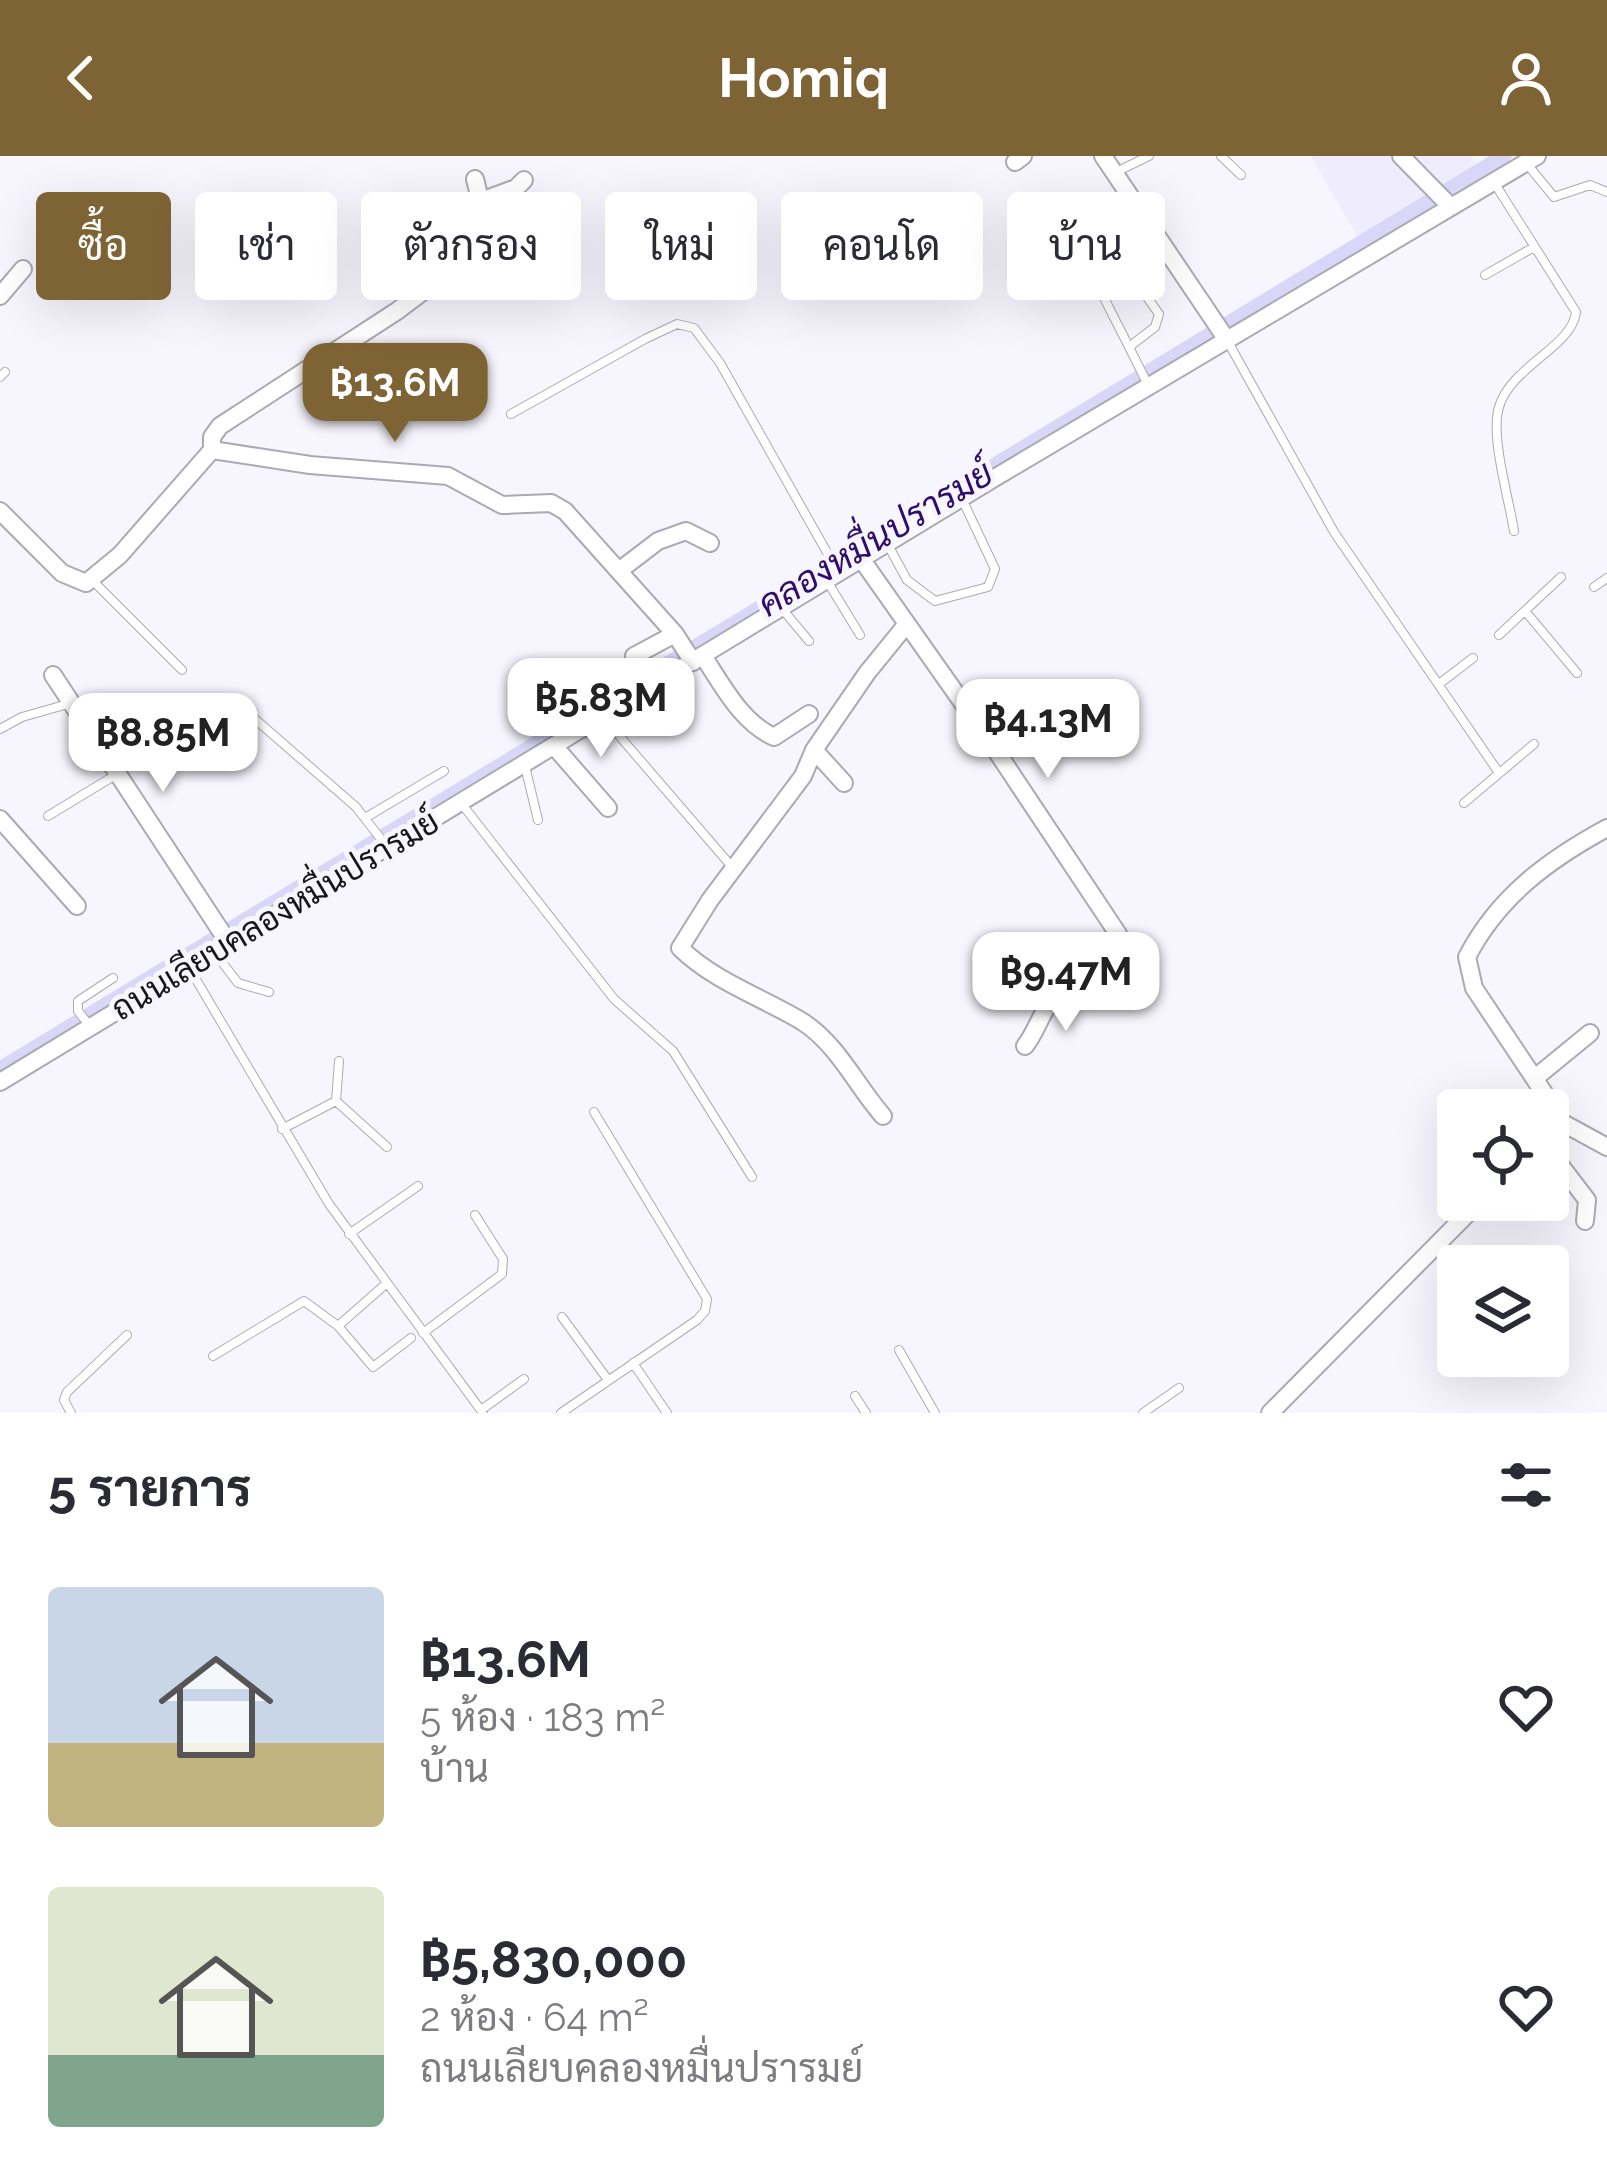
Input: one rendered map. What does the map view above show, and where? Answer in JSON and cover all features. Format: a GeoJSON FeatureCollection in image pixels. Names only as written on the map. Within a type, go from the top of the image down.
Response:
{"type":"FeatureCollection","features":[{"type":"Feature","properties":{"kind":"street"},"geometry":{"type":"LineString","coordinates":[[1103,156],[1220,330]]}},
{"type":"Feature","properties":{"kind":"street"},"geometry":{"type":"LineString","coordinates":[[1403,157],[1440,199]]}},
{"type":"Feature","properties":{"kind":"street","name":"ถนนเลียบคลองหมื่นปรารมย์"},"geometry":{"type":"LineString","coordinates":[[0,1082],[554,746],[577,720],[603,717],[688,649],[782,608],[832,568],[862,560],[888,545],[1220,330],[1440,199],[1498,170],[1532,160]]}},
{"type":"Feature","properties":{"kind":"street"},"geometry":{"type":"LineString","coordinates":[[475,178],[479,192]]}},
{"type":"Feature","properties":{"kind":"street"},"geometry":{"type":"LineString","coordinates":[[505,192],[524,179]]}},
{"type":"Feature","properties":{"kind":"street"},"geometry":{"type":"LineString","coordinates":[[0,296],[23,269]]}},
{"type":"Feature","properties":{"kind":"street"},"geometry":{"type":"LineString","coordinates":[[0,512],[74,582],[93,581],[212,450],[212,437],[220,426],[413,300]]}},
{"type":"Feature","properties":{"kind":"street"},"geometry":{"type":"LineString","coordinates":[[212,450],[310,465],[448,476],[512,508],[551,503],[580,522],[760,730],[774,737],[809,714]]}},
{"type":"Feature","properties":{"kind":"street"},"geometry":{"type":"LineString","coordinates":[[620,570],[671,535],[686,531],[710,543]]}},
{"type":"Feature","properties":{"kind":"street"},"geometry":{"type":"LineString","coordinates":[[862,560],[994,746],[1118,934],[1119,946],[1112,959],[1100,973],[1050,1000],[1025,1046]]}},
{"type":"Feature","properties":{"kind":"street"},"geometry":{"type":"LineString","coordinates":[[883,1116],[825,1040],[719,978],[680,948],[803,776],[814,750],[906,625]]}},
{"type":"Feature","properties":{"kind":"street"},"geometry":{"type":"LineString","coordinates":[[634,656],[688,649]]}},
{"type":"Feature","properties":{"kind":"street"},"geometry":{"type":"LineString","coordinates":[[543,674],[577,720]]}},
{"type":"Feature","properties":{"kind":"street"},"geometry":{"type":"LineString","coordinates":[[53,675],[68,704],[92,731],[221,947]]}},
{"type":"Feature","properties":{"kind":"street"},"geometry":{"type":"LineString","coordinates":[[554,746],[608,808]]}},
{"type":"Feature","properties":{"kind":"street"},"geometry":{"type":"LineString","coordinates":[[814,750],[844,783]]}},
{"type":"Feature","properties":{"kind":"street"},"geometry":{"type":"LineString","coordinates":[[0,819],[77,905]]}},
{"type":"Feature","properties":{"kind":"street"},"geometry":{"type":"LineString","coordinates":[[1547,1089],[1542,1072],[1474,988],[1467,957],[1496,907],[1515,889],[1607,828]]}},
{"type":"Feature","properties":{"kind":"street"},"geometry":{"type":"LineString","coordinates":[[1542,1072],[1590,1033]]}},
{"type":"Feature","properties":{"kind":"street"},"geometry":{"type":"LineString","coordinates":[[1569,1128],[1607,1147]]}},
{"type":"Feature","properties":{"kind":"street"},"geometry":{"type":"LineString","coordinates":[[1569,1177],[1589,1204],[1585,1221]]}},
{"type":"Feature","properties":{"kind":"street"},"geometry":{"type":"LineString","coordinates":[[1270,1413],[1460,1221]]}},
{"type":"Feature","properties":{"kind":"lane"},"geometry":{"type":"LineString","coordinates":[[1114,173],[1149,156]]}},
{"type":"Feature","properties":{"kind":"lane"},"geometry":{"type":"LineString","coordinates":[[1221,156],[1241,175]]}},
{"type":"Feature","properties":{"kind":"lane"},"geometry":{"type":"LineString","coordinates":[[1532,160],[1554,197],[1590,184],[1607,192]]}},
{"type":"Feature","properties":{"kind":"lane"},"geometry":{"type":"LineString","coordinates":[[1498,170],[1534,248],[1572,304],[1576,320],[1510,384],[1498,410],[1514,531]]}},
{"type":"Feature","properties":{"kind":"lane"},"geometry":{"type":"LineString","coordinates":[[1485,274],[1534,248]]}},
{"type":"Feature","properties":{"kind":"lane"},"geometry":{"type":"LineString","coordinates":[[1105,300],[1146,382]]}},
{"type":"Feature","properties":{"kind":"lane"},"geometry":{"type":"LineString","coordinates":[[1129,346],[1155,326],[1159,314],[1149,300]]}},
{"type":"Feature","properties":{"kind":"lane"},"geometry":{"type":"LineString","coordinates":[[511,414],[645,339],[677,324],[694,328],[720,363],[832,568],[860,635]]}},
{"type":"Feature","properties":{"kind":"lane"},"geometry":{"type":"LineString","coordinates":[[1220,330],[1334,532],[1499,773]]}},
{"type":"Feature","properties":{"kind":"lane"},"geometry":{"type":"LineString","coordinates":[[888,545],[908,580],[935,601],[988,587],[994,569],[961,498]]}},
{"type":"Feature","properties":{"kind":"lane"},"geometry":{"type":"LineString","coordinates":[[1499,635],[1561,577]]}},
{"type":"Feature","properties":{"kind":"lane"},"geometry":{"type":"LineString","coordinates":[[1594,587],[1607,578]]}},
{"type":"Feature","properties":{"kind":"lane"},"geometry":{"type":"LineString","coordinates":[[93,581],[182,670]]}},
{"type":"Feature","properties":{"kind":"lane"},"geometry":{"type":"LineString","coordinates":[[782,608],[809,641]]}},
{"type":"Feature","properties":{"kind":"lane"},"geometry":{"type":"LineString","coordinates":[[1525,611],[1577,673]]}},
{"type":"Feature","properties":{"kind":"lane"},"geometry":{"type":"LineString","coordinates":[[1439,684],[1473,658]]}},
{"type":"Feature","properties":{"kind":"lane"},"geometry":{"type":"LineString","coordinates":[[0,729],[22,717],[68,704]]}},
{"type":"Feature","properties":{"kind":"lane"},"geometry":{"type":"LineString","coordinates":[[92,731],[119,710]]}},
{"type":"Feature","properties":{"kind":"lane"},"geometry":{"type":"LineString","coordinates":[[603,717],[734,869]]}},
{"type":"Feature","properties":{"kind":"lane"},"geometry":{"type":"LineString","coordinates":[[255,719],[365,818],[387,845]]}},
{"type":"Feature","properties":{"kind":"lane"},"geometry":{"type":"LineString","coordinates":[[1464,803],[1534,744]]}},
{"type":"Feature","properties":{"kind":"lane"},"geometry":{"type":"LineString","coordinates":[[524,764],[538,820]]}},
{"type":"Feature","properties":{"kind":"lane"},"geometry":{"type":"LineString","coordinates":[[365,818],[444,771]]}},
{"type":"Feature","properties":{"kind":"lane"},"geometry":{"type":"LineString","coordinates":[[48,816],[117,774]]}},
{"type":"Feature","properties":{"kind":"lane"},"geometry":{"type":"LineString","coordinates":[[461,803],[614,999],[673,1051],[752,1177]]}},
{"type":"Feature","properties":{"kind":"lane"},"geometry":{"type":"LineString","coordinates":[[221,947],[238,983],[269,992]]}},
{"type":"Feature","properties":{"kind":"lane"},"geometry":{"type":"LineString","coordinates":[[187,965],[349,1234],[482,1412],[524,1379]]}},
{"type":"Feature","properties":{"kind":"lane"},"geometry":{"type":"LineString","coordinates":[[90,1027],[78,1011],[78,1001],[113,978]]}},
{"type":"Feature","properties":{"kind":"lane"},"geometry":{"type":"LineString","coordinates":[[336,1101],[339,1061]]}},
{"type":"Feature","properties":{"kind":"lane"},"geometry":{"type":"LineString","coordinates":[[283,1129],[336,1101]]}},
{"type":"Feature","properties":{"kind":"lane"},"geometry":{"type":"LineString","coordinates":[[336,1101],[387,1148]]}},
{"type":"Feature","properties":{"kind":"lane"},"geometry":{"type":"LineString","coordinates":[[562,1413],[705,1311],[706,1299],[594,1112]]}},
{"type":"Feature","properties":{"kind":"lane"},"geometry":{"type":"LineString","coordinates":[[349,1234],[418,1186]]}},
{"type":"Feature","properties":{"kind":"lane"},"geometry":{"type":"LineString","coordinates":[[423,1333],[502,1274],[503,1259],[475,1215]]}},
{"type":"Feature","properties":{"kind":"lane"},"geometry":{"type":"LineString","coordinates":[[338,1325],[388,1283]]}},
{"type":"Feature","properties":{"kind":"lane"},"geometry":{"type":"LineString","coordinates":[[213,1356],[304,1301],[338,1325],[373,1367],[411,1338]]}},
{"type":"Feature","properties":{"kind":"lane"},"geometry":{"type":"LineString","coordinates":[[562,1318],[608,1380]]}},
{"type":"Feature","properties":{"kind":"lane"},"geometry":{"type":"LineString","coordinates":[[71,1413],[64,1400],[67,1392],[127,1335]]}},
{"type":"Feature","properties":{"kind":"lane"},"geometry":{"type":"LineString","coordinates":[[899,1350],[935,1413]]}},
{"type":"Feature","properties":{"kind":"lane"},"geometry":{"type":"LineString","coordinates":[[633,1363],[667,1413]]}},
{"type":"Feature","properties":{"kind":"lane"},"geometry":{"type":"LineString","coordinates":[[1143,1413],[1179,1388]]}},
{"type":"Feature","properties":{"kind":"lane"},"geometry":{"type":"LineString","coordinates":[[855,1396],[866,1413]]}},
{"type":"Feature","properties":{"kind":"shaded area"},"geometry":{"type":"Polygon","coordinates":[[[1311,156],[1472,156],[1477,167],[1358,238],[1311,156]]]}},
{"type":"Feature","properties":{"kind":"waterway","name":"คลองหมื่นปรารมย์"},"geometry":{"type":"LineString","coordinates":[[0,1069],[1504,156]]}}]}
